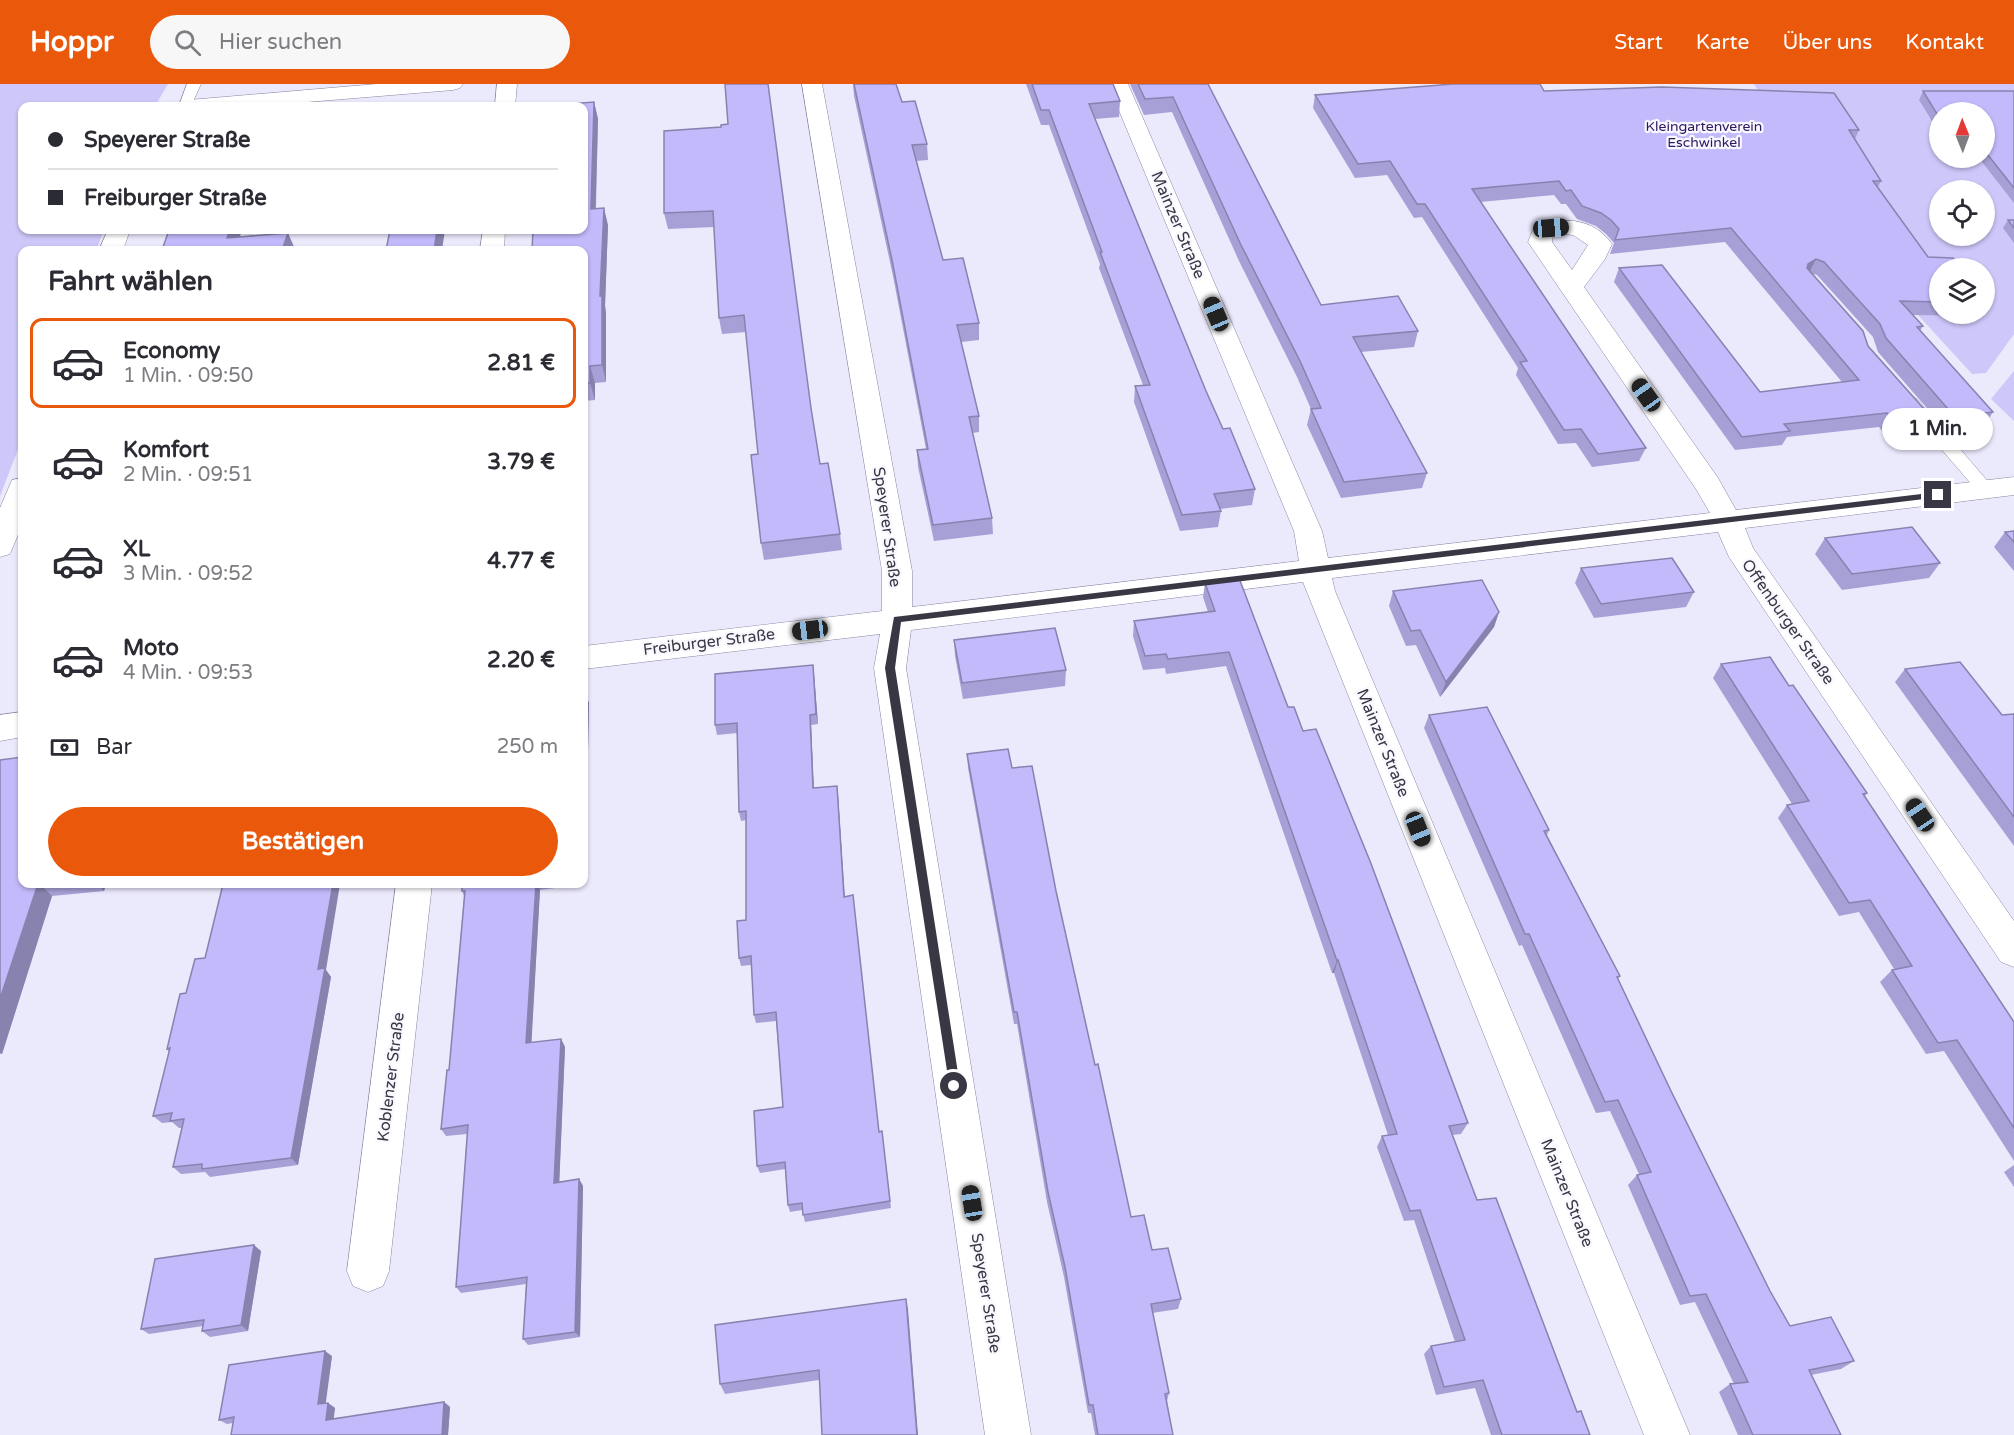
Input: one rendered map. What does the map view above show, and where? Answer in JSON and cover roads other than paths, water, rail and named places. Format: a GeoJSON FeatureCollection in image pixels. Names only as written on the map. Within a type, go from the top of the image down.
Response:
{"type":"FeatureCollection","features":[{"type":"Feature","properties":{"kind":"street"},"geometry":{"type":"LineString","coordinates":[[235,102],[453,84]]}},
{"type":"Feature","properties":{"kind":"street"},"geometry":{"type":"LineString","coordinates":[[505,102],[507,84]]}},
{"type":"Feature","properties":{"kind":"street","name":"Speyerer Straße"},"geometry":{"type":"LineString","coordinates":[[812,84],[897,571],[897,619],[890,668],[1008,1435]]}},
{"type":"Feature","properties":{"kind":"street","name":"Mainzer Straße"},"geometry":{"type":"LineString","coordinates":[[1118,84],[1308,531],[1320,591],[1667,1435]]}},
{"type":"Feature","properties":{"kind":"street","name":"Offenburger Straße"},"geometry":{"type":"LineString","coordinates":[[1571,287],[1708,485],[1728,520],[1739,550],[2014,951]]}},
{"type":"Feature","properties":{"kind":"street","name":"Freiburger Straße"},"geometry":{"type":"LineString","coordinates":[[588,657],[2014,486]]}},
{"type":"Feature","properties":{"kind":"street"},"geometry":{"type":"LineString","coordinates":[[0,547],[18,498]]}},
{"type":"Feature","properties":{"kind":"street"},"geometry":{"type":"LineString","coordinates":[[0,728],[18,726]]}},
{"type":"Feature","properties":{"kind":"street","name":"Koblenzer Straße"},"geometry":{"type":"LineString","coordinates":[[368,1271],[414,888]]}},
{"type":"Feature","properties":{"kind":"lane"},"geometry":{"type":"LineString","coordinates":[[188,102],[194,84]]}},
{"type":"Feature","properties":{"kind":"lane"},"geometry":{"type":"LineString","coordinates":[[1899,390],[1985,489]]}},
{"type":"Feature","properties":{"kind":"park label","name":"Kleingartenverein Eschwinkel"},"geometry":{"type":"Point","coordinates":[1704,134]}}]}
